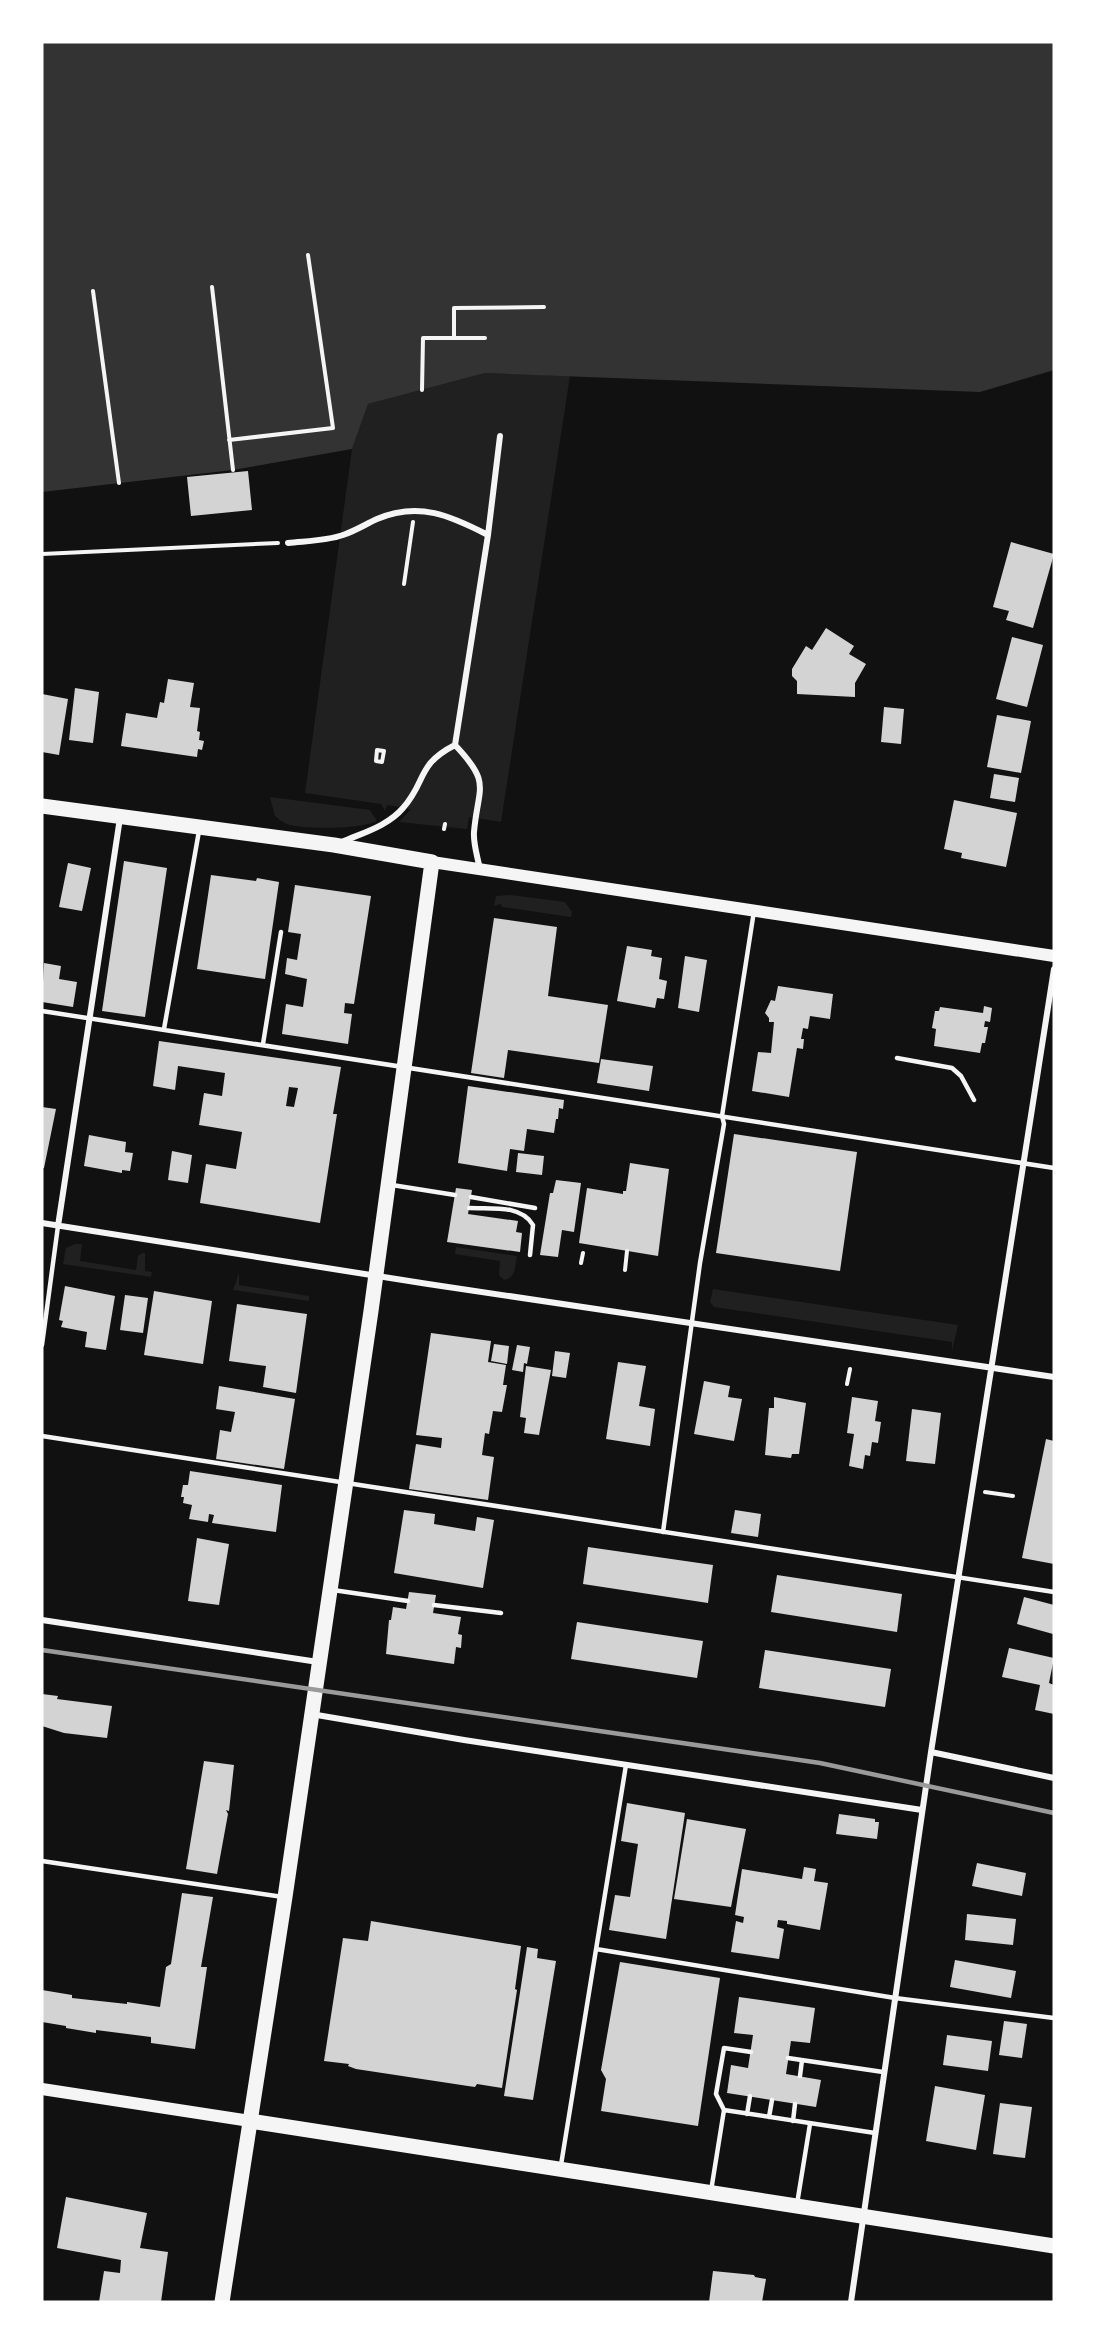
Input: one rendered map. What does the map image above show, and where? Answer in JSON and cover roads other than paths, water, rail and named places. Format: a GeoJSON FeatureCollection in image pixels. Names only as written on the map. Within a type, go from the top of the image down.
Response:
{"type":"FeatureCollection","features":[{"type":"Feature","properties":{"kind":"main road"},"geometry":{"type":"LineString","coordinates":[[42,806],[334,845],[480,870],[1054,956]]}},
{"type":"Feature","properties":{"kind":"main road"},"geometry":{"type":"LineString","coordinates":[[222,2302],[285,1897],[376,1276],[432,862]]}},
{"type":"Feature","properties":{"kind":"main road"},"geometry":{"type":"LineString","coordinates":[[42,2089],[796,2204],[1054,2246]]}},
{"type":"Feature","properties":{"kind":"street"},"geometry":{"type":"LineString","coordinates":[[455,745],[488,535],[500,436]]}},
{"type":"Feature","properties":{"kind":"street"},"geometry":{"type":"LineString","coordinates":[[288,543],[336,537],[394,514],[424,511],[440,513],[457,519],[488,535]]}},
{"type":"Feature","properties":{"kind":"street"},"geometry":{"type":"LineString","coordinates":[[334,845],[377,827],[394,817],[412,795],[429,763],[439,753],[455,745]]}},
{"type":"Feature","properties":{"kind":"street"},"geometry":{"type":"LineString","coordinates":[[455,745],[473,763],[481,787],[474,834],[480,870]]}},
{"type":"Feature","properties":{"kind":"street"},"geometry":{"type":"LineString","coordinates":[[58,1226],[120,818]]}},
{"type":"Feature","properties":{"kind":"street"},"geometry":{"type":"LineString","coordinates":[[850,2302],[922,1810],[1054,969]]}},
{"type":"Feature","properties":{"kind":"street"},"geometry":{"type":"LineString","coordinates":[[42,1223],[376,1276],[1054,1377]]}},
{"type":"Feature","properties":{"kind":"street"},"geometry":{"type":"LineString","coordinates":[[42,1620],[318,1663]]}},
{"type":"Feature","properties":{"kind":"street"},"geometry":{"type":"LineString","coordinates":[[311,1713],[626,1765],[922,1810]]}},
{"type":"Feature","properties":{"kind":"street"},"geometry":{"type":"LineString","coordinates":[[931,1752],[1054,1778]]}},
{"type":"Feature","properties":{"kind":"lane"},"geometry":{"type":"LineString","coordinates":[[164,1029],[200,828]]}},
{"type":"Feature","properties":{"kind":"lane"},"geometry":{"type":"LineString","coordinates":[[663,1532],[692,1323],[724,1124],[722,1116],[754,911]]}},
{"type":"Feature","properties":{"kind":"lane"},"geometry":{"type":"LineString","coordinates":[[263,1044],[280,932]]}},
{"type":"Feature","properties":{"kind":"lane"},"geometry":{"type":"LineString","coordinates":[[42,1011],[1054,1168]]}},
{"type":"Feature","properties":{"kind":"lane"},"geometry":{"type":"LineString","coordinates":[[897,1058],[952,1068],[961,1076],[974,1100]]}},
{"type":"Feature","properties":{"kind":"lane"},"geometry":{"type":"LineString","coordinates":[[388,1184],[455,1195]]}},
{"type":"Feature","properties":{"kind":"lane"},"geometry":{"type":"LineString","coordinates":[[471,1197],[535,1208]]}},
{"type":"Feature","properties":{"kind":"lane"},"geometry":{"type":"LineString","coordinates":[[469,1208],[510,1210],[525,1216],[533,1225],[530,1255]]}},
{"type":"Feature","properties":{"kind":"lane"},"geometry":{"type":"LineString","coordinates":[[42,1345],[58,1226]]}},
{"type":"Feature","properties":{"kind":"lane"},"geometry":{"type":"LineString","coordinates":[[42,1436],[289,1476],[1054,1592]]}},
{"type":"Feature","properties":{"kind":"lane"},"geometry":{"type":"LineString","coordinates":[[329,1590],[408,1601]]}},
{"type":"Feature","properties":{"kind":"lane"},"geometry":{"type":"LineString","coordinates":[[434,1605],[501,1613]]}},
{"type":"Feature","properties":{"kind":"lane"},"geometry":{"type":"LineString","coordinates":[[560,2168],[626,1765]]}},
{"type":"Feature","properties":{"kind":"lane"},"geometry":{"type":"LineString","coordinates":[[42,1861],[285,1897]]}},
{"type":"Feature","properties":{"kind":"lane"},"geometry":{"type":"LineString","coordinates":[[596,1949],[895,1998],[1054,2018]]}},
{"type":"Feature","properties":{"kind":"lane"},"geometry":{"type":"LineString","coordinates":[[711,2191],[724,2110],[716,2094],[724,2048],[751,2052]]}},
{"type":"Feature","properties":{"kind":"lane"},"geometry":{"type":"LineString","coordinates":[[788,2058],[884,2072]]}},
{"type":"Feature","properties":{"kind":"lane"},"geometry":{"type":"LineString","coordinates":[[800,2076],[802,2060]]}},
{"type":"Feature","properties":{"kind":"lane"},"geometry":{"type":"LineString","coordinates":[[747,2114],[750,2096]]}},
{"type":"Feature","properties":{"kind":"lane"},"geometry":{"type":"LineString","coordinates":[[769,2117],[772,2100]]}},
{"type":"Feature","properties":{"kind":"lane"},"geometry":{"type":"LineString","coordinates":[[793,2121],[795,2104]]}},
{"type":"Feature","properties":{"kind":"lane"},"geometry":{"type":"LineString","coordinates":[[724,2110],[874,2133]]}},
{"type":"Feature","properties":{"kind":"lane"},"geometry":{"type":"LineString","coordinates":[[796,2204],[810,2124]]}},
{"type":"Feature","properties":{"kind":"railway"},"geometry":{"type":"LineString","coordinates":[[42,1650],[820,1763],[1054,1813]]}}]}
